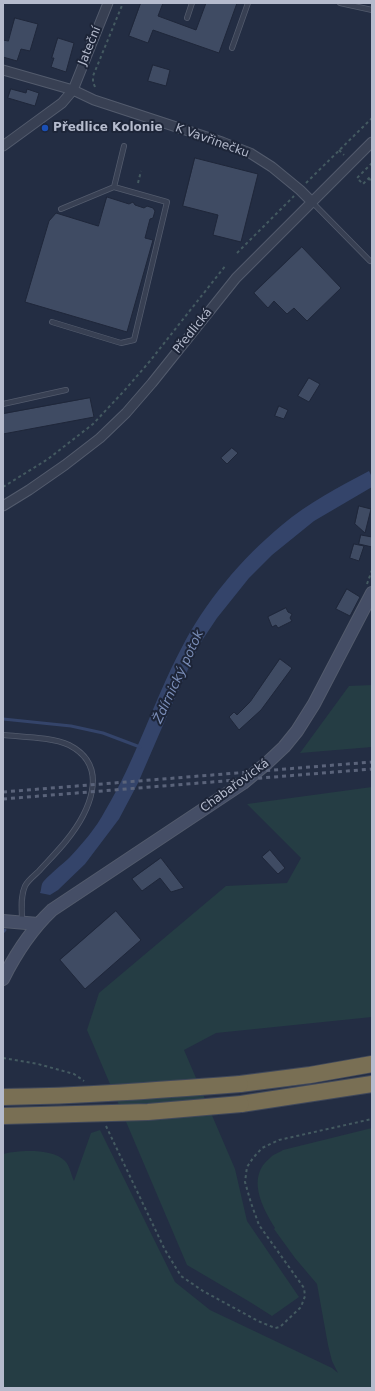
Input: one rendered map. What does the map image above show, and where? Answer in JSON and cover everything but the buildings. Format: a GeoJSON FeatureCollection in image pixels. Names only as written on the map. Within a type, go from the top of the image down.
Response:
{"type":"FeatureCollection","features":[{"type":"Feature","properties":{"kind":"highway"},"geometry":{"type":"LineString","coordinates":[[3,1097],[57,1096],[240,1084],[310,1075],[372,1064]]}},
{"type":"Feature","properties":{"kind":"highway"},"geometry":{"type":"LineString","coordinates":[[3,1116],[148,1112],[241,1104],[372,1084]]}},
{"type":"Feature","properties":{"kind":"main road","name":"Chabařovická"},"geometry":{"type":"LineString","coordinates":[[3,979],[18,951],[38,924],[52,910],[243,783],[284,747],[297,731],[314,704],[372,593]]}},
{"type":"Feature","properties":{"kind":"main road"},"geometry":{"type":"LineString","coordinates":[[3,921],[38,924]]}},
{"type":"Feature","properties":{"kind":"street","name":"Jateční"},"geometry":{"type":"LineString","coordinates":[[73,90],[108,3]]}},
{"type":"Feature","properties":{"kind":"street","name":"K Vavřinečku"},"geometry":{"type":"LineString","coordinates":[[3,70],[73,90],[114,108],[222,142],[250,153],[272,168],[312,201]]}},
{"type":"Feature","properties":{"kind":"street"},"geometry":{"type":"LineString","coordinates":[[3,146],[62,103],[73,90]]}},
{"type":"Feature","properties":{"kind":"street","name":"Předlická"},"geometry":{"type":"LineString","coordinates":[[3,506],[66,465],[100,438],[126,413],[152,383],[236,278],[372,142]]}},
{"type":"Feature","properties":{"kind":"lane"},"geometry":{"type":"LineString","coordinates":[[187,18],[192,3]]}},
{"type":"Feature","properties":{"kind":"lane"},"geometry":{"type":"LineString","coordinates":[[232,48],[248,3]]}},
{"type":"Feature","properties":{"kind":"lane"},"geometry":{"type":"LineString","coordinates":[[340,3],[372,10]]}},
{"type":"Feature","properties":{"kind":"lane"},"geometry":{"type":"LineString","coordinates":[[114,187],[124,146]]}},
{"type":"Feature","properties":{"kind":"lane"},"geometry":{"type":"LineString","coordinates":[[52,322],[121,343],[134,340],[167,202],[114,187],[61,209]]}},
{"type":"Feature","properties":{"kind":"lane"},"geometry":{"type":"LineString","coordinates":[[312,201],[370,261]]}},
{"type":"Feature","properties":{"kind":"lane"},"geometry":{"type":"LineString","coordinates":[[3,404],[66,390]]}},
{"type":"Feature","properties":{"kind":"lane"},"geometry":{"type":"LineString","coordinates":[[3,735],[36,738],[68,744],[84,757],[92,773],[93,783],[90,801],[77,826],[66,842],[26,885],[22,895],[22,922]]}},
{"type":"Feature","properties":{"kind":"path"},"geometry":{"type":"LineString","coordinates":[[95,87],[93,76],[123,3]]}},
{"type":"Feature","properties":{"kind":"path"},"geometry":{"type":"LineString","coordinates":[[304,185],[372,118]]}},
{"type":"Feature","properties":{"kind":"path"},"geometry":{"type":"LineString","coordinates":[[339,150],[344,155]]}},
{"type":"Feature","properties":{"kind":"path"},"geometry":{"type":"LineString","coordinates":[[372,163],[357,178],[363,184],[372,175]]}},
{"type":"Feature","properties":{"kind":"path"},"geometry":{"type":"LineString","coordinates":[[138,183],[141,171]]}},
{"type":"Feature","properties":{"kind":"path"},"geometry":{"type":"LineString","coordinates":[[368,179],[372,180]]}},
{"type":"Feature","properties":{"kind":"path"},"geometry":{"type":"LineString","coordinates":[[237,253],[294,196]]}},
{"type":"Feature","properties":{"kind":"path"},"geometry":{"type":"LineString","coordinates":[[3,487],[48,459],[93,424],[150,361],[226,265]]}},
{"type":"Feature","properties":{"kind":"path"},"geometry":{"type":"LineString","coordinates":[[3,1058],[38,1064],[74,1074],[87,1084]]}},
{"type":"Feature","properties":{"kind":"path"},"geometry":{"type":"LineString","coordinates":[[103,1120],[165,1250],[181,1276],[203,1291],[274,1328],[280,1327],[301,1308],[305,1296],[304,1288],[259,1225],[245,1182],[247,1168],[252,1158],[262,1148],[279,1140],[372,1120]]}},
{"type":"Feature","properties":{"kind":"shaded area"},"geometry":{"type":"Polygon","coordinates":[[[372,685],[372,747],[300,753],[349,686],[372,685]]]}},
{"type":"Feature","properties":{"kind":"shaded area"},"geometry":{"type":"Polygon","coordinates":[[[372,787],[372,1017],[216,1033],[184,1050],[235,1169],[247,1221],[299,1297],[272,1316],[187,1265],[87,1030],[99,993],[226,886],[287,883],[301,858],[247,804],[372,787]]]}},
{"type":"Feature","properties":{"kind":"shaded area"},"geometry":{"type":"Polygon","coordinates":[[[372,1128],[372,1388],[3,1388],[3,1154],[35,1151],[60,1157],[67,1163],[74,1181],[91,1133],[100,1130],[175,1282],[210,1310],[332,1368],[338,1373],[332,1361],[328,1345],[317,1284],[295,1258],[274,1229],[275,1228],[261,1202],[258,1183],[259,1174],[263,1166],[271,1157],[283,1150],[372,1128]]]}},
{"type":"Feature","properties":{"kind":"water","name":"Ždírnický potok"},"geometry":{"type":"Polygon","coordinates":[[[369,471],[371,475],[372,474],[372,487],[314,521],[272,555],[249,578],[217,618],[199,645],[138,783],[119,819],[85,864],[58,890],[50,895],[40,893],[44,881],[75,852],[98,823],[126,772],[181,649],[201,615],[225,582],[252,552],[292,517],[324,496],[369,471]]]}},
{"type":"Feature","properties":{"kind":"waterway"},"geometry":{"type":"LineString","coordinates":[[3,719],[71,726],[103,733],[140,747]]}},
{"type":"Feature","properties":{"kind":"railway"},"geometry":{"type":"LineString","coordinates":[[3,792],[372,762]]}},
{"type":"Feature","properties":{"kind":"railway"},"geometry":{"type":"LineString","coordinates":[[3,799],[372,769]]}},
{"type":"Feature","properties":{"kind":"place","name":"Předlice Kolonie"},"geometry":{"type":"Point","coordinates":[45,128]}}]}
